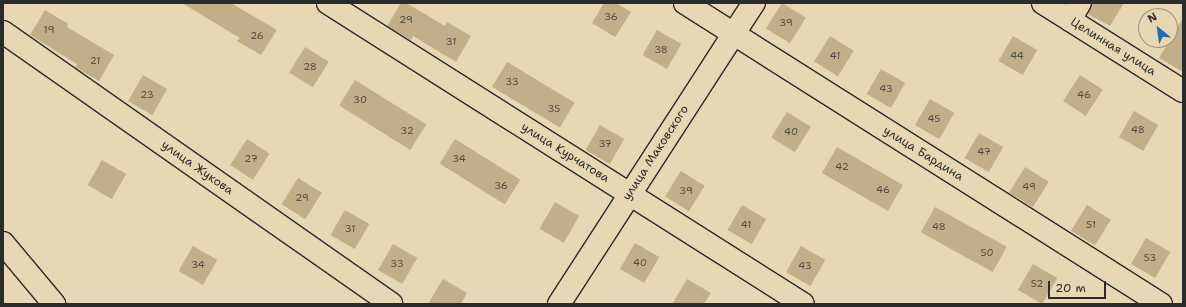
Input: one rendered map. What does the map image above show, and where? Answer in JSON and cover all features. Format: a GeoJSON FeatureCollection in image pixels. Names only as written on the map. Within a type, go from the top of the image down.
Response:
{"type":"FeatureCollection","features":[{"type":"Feature","properties":{"kind":"street","name":"улица Курчатова"},"geometry":{"type":"LineString","coordinates":[[328,3],[803,304]]}},
{"type":"Feature","properties":{"kind":"street","name":"улица Бардина"},"geometry":{"type":"LineString","coordinates":[[685,3],[1160,304]]}},
{"type":"Feature","properties":{"kind":"street","name":"улица Маковского"},"geometry":{"type":"LineString","coordinates":[[559,304],[629,194],[735,35],[754,3]]}},
{"type":"Feature","properties":{"kind":"street","name":"Целинная улица"},"geometry":{"type":"LineString","coordinates":[[1043,3],[1075,11],[1183,92]]}},
{"type":"Feature","properties":{"kind":"street","name":"улица Жукова"},"geometry":{"type":"LineString","coordinates":[[3,32],[390,304]]}},
{"type":"Feature","properties":{"kind":"street"},"geometry":{"type":"LineString","coordinates":[[3,244],[54,304]]}},
{"type":"Feature","properties":{"kind":"building"},"geometry":{"type":"Polygon","coordinates":[[[182,3],[231,3],[277,30],[261,55],[237,41],[240,38],[182,3]]]}},
{"type":"Feature","properties":{"kind":"building"},"geometry":{"type":"Polygon","coordinates":[[[401,3],[406,3],[445,26],[447,22],[471,36],[456,62],[413,36],[411,40],[387,26],[401,3]]]}},
{"type":"Feature","properties":{"kind":"building"},"geometry":{"type":"Polygon","coordinates":[[[604,3],[616,3],[631,12],[615,37],[592,23],[604,3]]]}},
{"type":"Feature","properties":{"kind":"building"},"geometry":{"type":"Polygon","coordinates":[[[782,3],[806,18],[790,43],[766,28],[782,3]]]}},
{"type":"Feature","properties":{"kind":"building"},"geometry":{"type":"Polygon","coordinates":[[[1092,3],[1124,3],[1110,26],[1088,14],[1092,3]]]}},
{"type":"Feature","properties":{"kind":"building"},"geometry":{"type":"Polygon","coordinates":[[[45,10],[68,24],[67,27],[114,55],[99,81],[75,67],[77,64],[30,35],[45,10]]]}},
{"type":"Feature","properties":{"kind":"building"},"geometry":{"type":"Polygon","coordinates":[[[1183,18],[1183,72],[1159,58],[1165,48],[1178,48],[1178,26],[1183,18]]]}},
{"type":"Feature","properties":{"kind":"building"},"geometry":{"type":"Polygon","coordinates":[[[657,30],[681,44],[667,69],[642,55],[657,30]]]}},
{"type":"Feature","properties":{"kind":"building"},"geometry":{"type":"Polygon","coordinates":[[[830,36],[854,51],[838,76],[814,61],[830,36]]]}},
{"type":"Feature","properties":{"kind":"building"},"geometry":{"type":"Polygon","coordinates":[[[1013,36],[1037,50],[1023,75],[998,61],[1013,36]]]}},
{"type":"Feature","properties":{"kind":"building"},"geometry":{"type":"Polygon","coordinates":[[[305,47],[329,62],[313,87],[289,72],[305,47]]]}},
{"type":"Feature","properties":{"kind":"building"},"geometry":{"type":"Polygon","coordinates":[[[507,62],[575,103],[560,128],[492,87],[507,62]]]}},
{"type":"Feature","properties":{"kind":"building"},"geometry":{"type":"Polygon","coordinates":[[[881,69],[905,83],[891,108],[866,94],[881,69]]]}},
{"type":"Feature","properties":{"kind":"building"},"geometry":{"type":"Polygon","coordinates":[[[143,75],[167,89],[152,115],[128,101],[143,75]]]}},
{"type":"Feature","properties":{"kind":"building"},"geometry":{"type":"Polygon","coordinates":[[[1080,75],[1103,90],[1086,116],[1063,101],[1080,75]]]}},
{"type":"Feature","properties":{"kind":"building"},"geometry":{"type":"Polygon","coordinates":[[[355,80],[426,125],[410,150],[339,105],[355,80]]]}},
{"type":"Feature","properties":{"kind":"building"},"geometry":{"type":"Polygon","coordinates":[[[930,99],[954,113],[939,139],[915,125],[930,99]]]}},
{"type":"Feature","properties":{"kind":"building"},"geometry":{"type":"Polygon","coordinates":[[[1134,111],[1158,125],[1143,151],[1119,137],[1134,111]]]}},
{"type":"Feature","properties":{"kind":"building"},"geometry":{"type":"Polygon","coordinates":[[[787,112],[811,127],[795,152],[771,137],[787,112]]]}},
{"type":"Feature","properties":{"kind":"building"},"geometry":{"type":"Polygon","coordinates":[[[600,125],[624,139],[610,164],[586,150],[600,125]]]}},
{"type":"Feature","properties":{"kind":"building"},"geometry":{"type":"Polygon","coordinates":[[[979,133],[1003,147],[989,172],[964,158],[979,133]]]}},
{"type":"Feature","properties":{"kind":"building"},"geometry":{"type":"Polygon","coordinates":[[[247,139],[270,154],[253,180],[230,165],[247,139]]]}},
{"type":"Feature","properties":{"kind":"building"},"geometry":{"type":"Polygon","coordinates":[[[455,139],[520,180],[505,204],[440,164],[455,139]]]}},
{"type":"Feature","properties":{"kind":"building"},"geometry":{"type":"Polygon","coordinates":[[[837,147],[903,185],[888,211],[822,173],[837,147]]]}},
{"type":"Feature","properties":{"kind":"building"},"geometry":{"type":"Polygon","coordinates":[[[102,160],[126,174],[112,199],[88,185],[102,160]]]}},
{"type":"Feature","properties":{"kind":"building"},"geometry":{"type":"Polygon","coordinates":[[[1025,167],[1049,182],[1033,207],[1009,192],[1025,167]]]}},
{"type":"Feature","properties":{"kind":"building"},"geometry":{"type":"Polygon","coordinates":[[[681,171],[705,186],[689,211],[665,196],[681,171]]]}},
{"type":"Feature","properties":{"kind":"building"},"geometry":{"type":"Polygon","coordinates":[[[298,178],[322,193],[305,219],[282,204],[298,178]]]}},
{"type":"Feature","properties":{"kind":"building"},"geometry":{"type":"Polygon","coordinates":[[[555,202],[579,216],[564,243],[540,229],[555,202]]]}},
{"type":"Feature","properties":{"kind":"building"},"geometry":{"type":"Polygon","coordinates":[[[742,205],[766,219],[752,244],[728,230],[742,205]]]}},
{"type":"Feature","properties":{"kind":"building"},"geometry":{"type":"Polygon","coordinates":[[[1087,205],[1111,220],[1095,245],[1071,230],[1087,205]]]}},
{"type":"Feature","properties":{"kind":"building"},"geometry":{"type":"Polygon","coordinates":[[[935,207],[1007,247],[993,272],[921,232],[935,207]]]}},
{"type":"Feature","properties":{"kind":"building"},"geometry":{"type":"Polygon","coordinates":[[[345,210],[369,224],[355,249],[330,235],[345,210]]]}},
{"type":"Feature","properties":{"kind":"building"},"geometry":{"type":"Polygon","coordinates":[[[1146,238],[1170,252],[1155,278],[1131,264],[1146,238]]]}},
{"type":"Feature","properties":{"kind":"building"},"geometry":{"type":"Polygon","coordinates":[[[635,243],[659,257],[644,283],[620,269],[635,243]]]}},
{"type":"Feature","properties":{"kind":"building"},"geometry":{"type":"Polygon","coordinates":[[[393,244],[417,258],[402,284],[378,270],[393,244]]]}},
{"type":"Feature","properties":{"kind":"building"},"geometry":{"type":"Polygon","coordinates":[[[193,246],[217,260],[203,285],[178,271],[193,246]]]}},
{"type":"Feature","properties":{"kind":"building"},"geometry":{"type":"Polygon","coordinates":[[[801,246],[825,260],[810,286],[786,272],[801,246]]]}},
{"type":"Feature","properties":{"kind":"building"},"geometry":{"type":"Polygon","coordinates":[[[1033,264],[1057,278],[1042,304],[1018,290],[1033,264]]]}},
{"type":"Feature","properties":{"kind":"building"},"geometry":{"type":"Polygon","coordinates":[[[443,279],[467,293],[461,304],[428,304],[443,279]]]}},
{"type":"Feature","properties":{"kind":"building"},"geometry":{"type":"Polygon","coordinates":[[[687,279],[711,293],[704,304],[672,304],[687,279]]]}}]}
